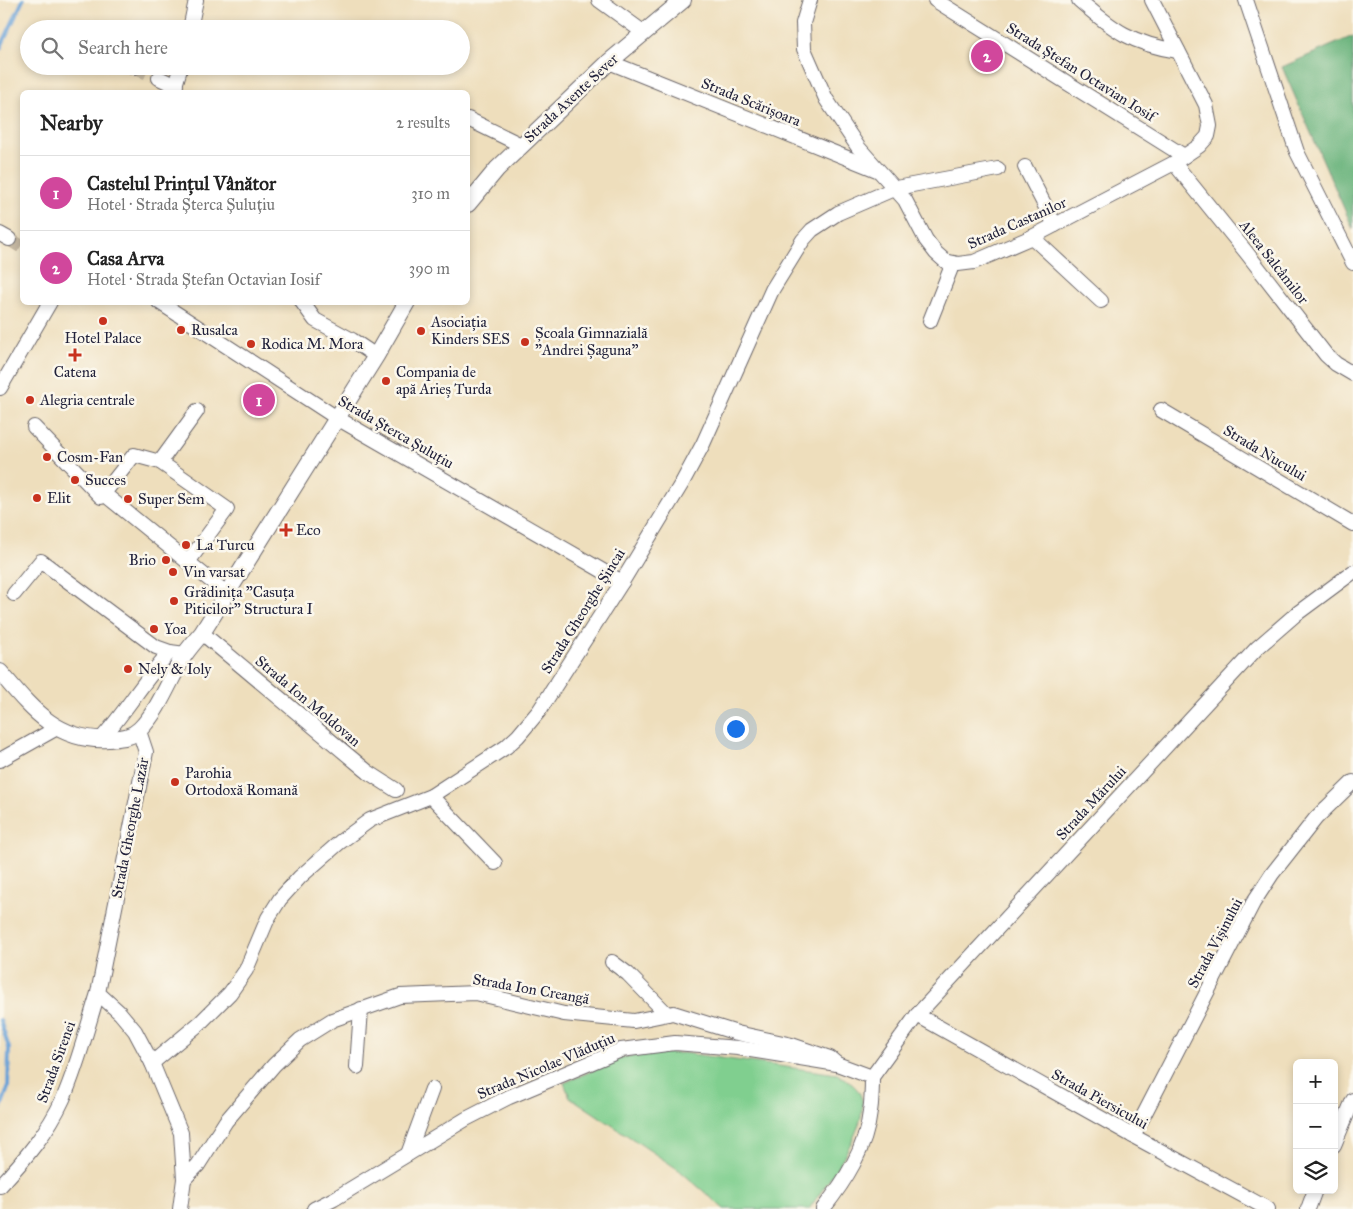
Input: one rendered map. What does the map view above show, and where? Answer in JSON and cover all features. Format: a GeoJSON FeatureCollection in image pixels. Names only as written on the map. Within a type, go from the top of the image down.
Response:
{"type":"FeatureCollection","features":[{"type":"Feature","properties":{"kind":"main road","name":"Strada Axente Sever"},"geometry":{"type":"LineString","coordinates":[[470,202],[521,145],[609,62],[683,0]]}},
{"type":"Feature","properties":{"kind":"main road"},"geometry":{"type":"LineString","coordinates":[[0,672],[33,711],[56,728],[76,736],[101,740],[128,738],[139,731],[167,688],[178,653],[202,632],[376,356],[405,305]]}},
{"type":"Feature","properties":{"kind":"street"},"geometry":{"type":"LineString","coordinates":[[192,20],[196,0]]}},
{"type":"Feature","properties":{"kind":"street"},"geometry":{"type":"LineString","coordinates":[[600,0],[643,32]]}},
{"type":"Feature","properties":{"kind":"street","name":"Strada Castanilor"},"geometry":{"type":"LineString","coordinates":[[810,0],[803,24],[804,49],[826,99],[858,147],[905,200],[926,240],[936,253],[945,261],[958,264],[974,262],[1032,237],[1179,160],[1199,146],[1208,136],[1210,126],[1206,105],[1152,0]]}},
{"type":"Feature","properties":{"kind":"street","name":"Strada Ștefan Octavian Iosif"},"geometry":{"type":"LineString","coordinates":[[935,0],[1179,160]]}},
{"type":"Feature","properties":{"kind":"street"},"geometry":{"type":"LineString","coordinates":[[1079,0],[1116,31],[1155,48],[1178,51]]}},
{"type":"Feature","properties":{"kind":"street"},"geometry":{"type":"LineString","coordinates":[[1246,0],[1297,152],[1353,264]]}},
{"type":"Feature","properties":{"kind":"street","name":"Strada Scărișoara"},"geometry":{"type":"LineString","coordinates":[[609,62],[882,172]]}},
{"type":"Feature","properties":{"kind":"street"},"geometry":{"type":"LineString","coordinates":[[159,78],[175,89],[179,75]]}},
{"type":"Feature","properties":{"kind":"street"},"geometry":{"type":"LineString","coordinates":[[470,120],[521,145]]}},
{"type":"Feature","properties":{"kind":"street","name":"Aleea Salcâmilor"},"geometry":{"type":"LineString","coordinates":[[1179,160],[1246,252],[1326,355],[1336,364],[1353,374]]}},
{"type":"Feature","properties":{"kind":"street"},"geometry":{"type":"LineString","coordinates":[[1025,167],[1055,225]]}},
{"type":"Feature","properties":{"kind":"street","name":"Strada Gheorghe Șincai"},"geometry":{"type":"LineString","coordinates":[[152,1063],[200,1023],[230,993],[246,970],[268,918],[280,899],[300,877],[340,842],[370,820],[431,796],[506,747],[539,711],[622,582],[682,483],[772,290],[803,240],[812,230],[838,213],[896,188],[998,169]]}},
{"type":"Feature","properties":{"kind":"street"},"geometry":{"type":"LineString","coordinates":[[1032,237],[1101,301]]}},
{"type":"Feature","properties":{"kind":"street"},"geometry":{"type":"LineString","coordinates":[[930,322],[953,263]]}},
{"type":"Feature","properties":{"kind":"street"},"geometry":{"type":"LineString","coordinates":[[0,388],[48,305]]}},
{"type":"Feature","properties":{"kind":"street","name":"Strada Șterca Șuluțiu"},"geometry":{"type":"LineString","coordinates":[[164,305],[336,418],[622,582]]}},
{"type":"Feature","properties":{"kind":"street"},"geometry":{"type":"LineString","coordinates":[[304,305],[316,320],[376,356]]}},
{"type":"Feature","properties":{"kind":"street","name":"Strada Nucului"},"geometry":{"type":"LineString","coordinates":[[1161,410],[1353,524]]}},
{"type":"Feature","properties":{"kind":"street"},"geometry":{"type":"LineString","coordinates":[[160,462],[197,411]]}},
{"type":"Feature","properties":{"kind":"street"},"geometry":{"type":"LineString","coordinates":[[34,427],[101,496],[134,455],[160,462],[227,509],[188,562]]}},
{"type":"Feature","properties":{"kind":"street"},"geometry":{"type":"LineString","coordinates":[[103,493],[226,593]]}},
{"type":"Feature","properties":{"kind":"street"},"geometry":{"type":"LineString","coordinates":[[14,594],[41,561],[152,644],[178,653]]}},
{"type":"Feature","properties":{"kind":"street","name":"Strada Mărului"},"geometry":{"type":"LineString","coordinates":[[872,1077],[918,1015],[1257,648],[1295,615],[1353,572]]}},
{"type":"Feature","properties":{"kind":"street","name":"Strada Ion Moldovan"},"geometry":{"type":"LineString","coordinates":[[202,632],[368,772],[396,790]]}},
{"type":"Feature","properties":{"kind":"street"},"geometry":{"type":"LineString","coordinates":[[101,740],[161,662],[178,653]]}},
{"type":"Feature","properties":{"kind":"street"},"geometry":{"type":"LineString","coordinates":[[0,760],[56,728]]}},
{"type":"Feature","properties":{"kind":"street","name":"Strada Gheorghe Lazăr"},"geometry":{"type":"LineString","coordinates":[[98,993],[146,752],[139,731]]}},
{"type":"Feature","properties":{"kind":"street","name":"Strada Vișinului"},"geometry":{"type":"LineString","coordinates":[[1133,1136],[1253,903],[1272,874],[1316,818],[1353,782]]}},
{"type":"Feature","properties":{"kind":"street"},"geometry":{"type":"LineString","coordinates":[[431,796],[495,863]]}},
{"type":"Feature","properties":{"kind":"street"},"geometry":{"type":"LineString","coordinates":[[612,962],[628,974],[667,1014]]}},
{"type":"Feature","properties":{"kind":"street"},"geometry":{"type":"LineString","coordinates":[[98,993],[120,1013],[135,1031],[152,1063],[181,1134],[184,1179],[180,1209]]}},
{"type":"Feature","properties":{"kind":"street","name":"Strada Sirenei"},"geometry":{"type":"LineString","coordinates":[[0,1186],[25,1158],[48,1125],[62,1100],[98,993]]}},
{"type":"Feature","properties":{"kind":"street","name":"Strada Ion Creangă"},"geometry":{"type":"LineString","coordinates":[[184,1179],[198,1165],[226,1121],[274,1065],[300,1040],[332,1020],[400,996],[476,993],[564,1014],[634,1021],[673,1013],[736,1033],[792,1045],[830,1058],[837,1064]]}},
{"type":"Feature","properties":{"kind":"street"},"geometry":{"type":"LineString","coordinates":[[357,1067],[361,1009]]}},
{"type":"Feature","properties":{"kind":"street","name":"Strada Piersicului"},"geometry":{"type":"LineString","coordinates":[[918,1015],[1133,1136],[1268,1209]]}},
{"type":"Feature","properties":{"kind":"street","name":"Strada Nicolae Vlăduțiu"},"geometry":{"type":"LineString","coordinates":[[314,1209],[334,1199],[466,1119],[510,1097],[621,1050],[675,1043],[738,1048],[837,1064],[872,1077]]}},
{"type":"Feature","properties":{"kind":"street"},"geometry":{"type":"LineString","coordinates":[[823,1209],[854,1164],[866,1135],[870,1112],[872,1077]]}},
{"type":"Feature","properties":{"kind":"street"},"geometry":{"type":"LineString","coordinates":[[408,1154],[432,1089]]}},
{"type":"Feature","properties":{"kind":"street"},"geometry":{"type":"LineString","coordinates":[[1338,1136],[1353,1100]]}},
{"type":"Feature","properties":{"kind":"street"},"geometry":{"type":"LineString","coordinates":[[1308,1209],[1314,1194]]}},
{"type":"Feature","properties":{"kind":"green space"},"geometry":{"type":"Polygon","coordinates":[[[1353,36],[1353,229],[1282,67],[1353,36]]]}},
{"type":"Feature","properties":{"kind":"green space"},"geometry":{"type":"Polygon","coordinates":[[[684,1053],[837,1074],[856,1088],[860,1094],[862,1106],[860,1120],[854,1136],[836,1170],[809,1209],[724,1209],[679,1170],[570,1097],[564,1083],[624,1057],[645,1054],[684,1053]]]}},
{"type":"Feature","properties":{"kind":"waterway"},"geometry":{"type":"LineString","coordinates":[[0,49],[23,0]]}},
{"type":"Feature","properties":{"kind":"waterway"},"geometry":{"type":"LineString","coordinates":[[0,1020],[9,1048],[8,1088],[0,1110]]}},
{"type":"Feature","properties":{"kind":"tunnel"},"geometry":{"type":"LineString","coordinates":[[152,75],[159,78]]}},
{"type":"Feature","properties":{"kind":"tunnel"},"geometry":{"type":"LineString","coordinates":[[9,239],[20,246]]}},
{"type":"Feature","properties":{"kind":"place","name":"Casa Arva"},"geometry":{"type":"Point","coordinates":[987,56]}},
{"type":"Feature","properties":{"kind":"place","name":"Hotel Palace"},"geometry":{"type":"Point","coordinates":[103,321]}},
{"type":"Feature","properties":{"kind":"place","name":"Rusalca"},"geometry":{"type":"Point","coordinates":[181,330]}},
{"type":"Feature","properties":{"kind":"place","name":"Asociația Kinders SES"},"geometry":{"type":"Point","coordinates":[421,331]}},
{"type":"Feature","properties":{"kind":"place","name":"Școala Gimnazială \"Andrei Șaguna\""},"geometry":{"type":"Point","coordinates":[525,342]}},
{"type":"Feature","properties":{"kind":"place","name":"Rodica M. Mora"},"geometry":{"type":"Point","coordinates":[251,344]}},
{"type":"Feature","properties":{"kind":"place","name":"Catena"},"geometry":{"type":"Point","coordinates":[75,355]}},
{"type":"Feature","properties":{"kind":"place","name":"Compania de apă Arieș Turda"},"geometry":{"type":"Point","coordinates":[386,381]}},
{"type":"Feature","properties":{"kind":"place","name":"Alegria centrale"},"geometry":{"type":"Point","coordinates":[30,400]}},
{"type":"Feature","properties":{"kind":"place","name":"Castelul Prințul Vânător"},"geometry":{"type":"Point","coordinates":[259,400]}},
{"type":"Feature","properties":{"kind":"place","name":"Cosm-Fan"},"geometry":{"type":"Point","coordinates":[47,457]}},
{"type":"Feature","properties":{"kind":"place","name":"Succes"},"geometry":{"type":"Point","coordinates":[75,480]}},
{"type":"Feature","properties":{"kind":"place","name":"Elit"},"geometry":{"type":"Point","coordinates":[37,498]}},
{"type":"Feature","properties":{"kind":"place","name":"Super Sem"},"geometry":{"type":"Point","coordinates":[128,499]}},
{"type":"Feature","properties":{"kind":"place","name":"Eco"},"geometry":{"type":"Point","coordinates":[286,530]}},
{"type":"Feature","properties":{"kind":"place","name":"La Turcu"},"geometry":{"type":"Point","coordinates":[186,545]}},
{"type":"Feature","properties":{"kind":"place","name":"Brio"},"geometry":{"type":"Point","coordinates":[166,560]}},
{"type":"Feature","properties":{"kind":"place","name":"Vin varsat"},"geometry":{"type":"Point","coordinates":[173,572]}},
{"type":"Feature","properties":{"kind":"place","name":"Grădinița \"Casuța Piticilor\" Structura I"},"geometry":{"type":"Point","coordinates":[174,601]}},
{"type":"Feature","properties":{"kind":"place","name":"Yoa"},"geometry":{"type":"Point","coordinates":[154,629]}},
{"type":"Feature","properties":{"kind":"place","name":"Nely & Ioly"},"geometry":{"type":"Point","coordinates":[128,669]}},
{"type":"Feature","properties":{"kind":"place","name":"Parohia Ortodoxă Romană"},"geometry":{"type":"Point","coordinates":[175,782]}}]}
